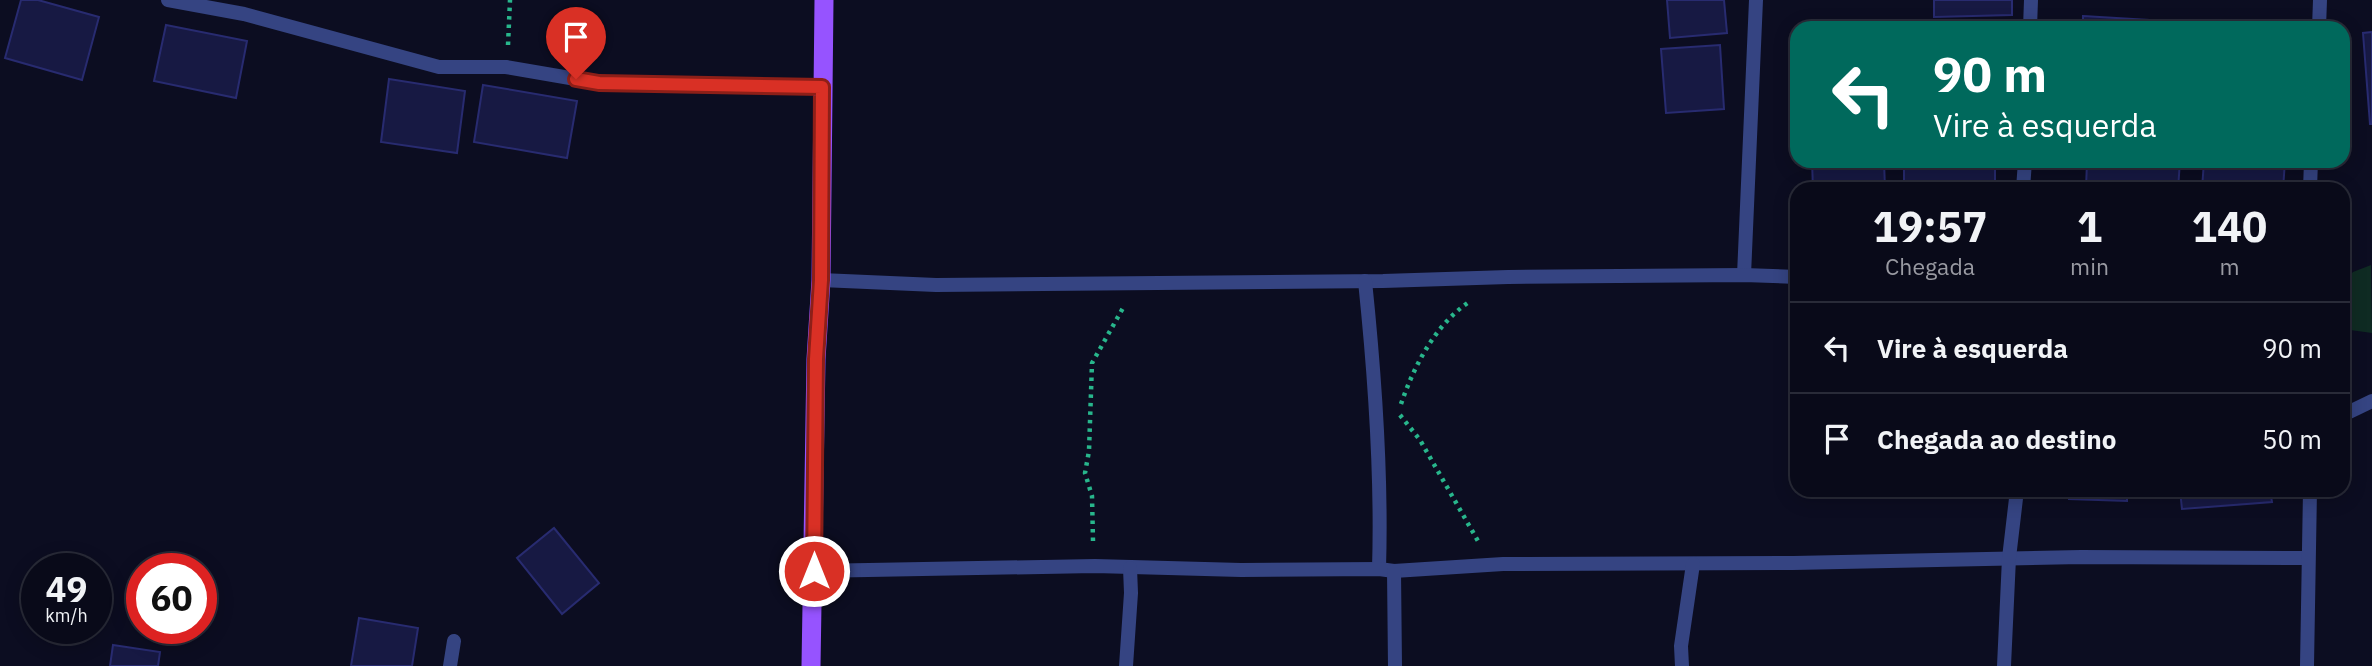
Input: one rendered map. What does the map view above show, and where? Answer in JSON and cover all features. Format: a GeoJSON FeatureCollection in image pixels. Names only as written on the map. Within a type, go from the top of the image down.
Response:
{"type":"FeatureCollection","features":[{"type":"Feature","properties":{"kind":"main road"},"geometry":{"type":"LineString","coordinates":[[811,666],[816,359],[821,280],[824,0]]}},
{"type":"Feature","properties":{"kind":"street"},"geometry":{"type":"LineString","coordinates":[[168,0],[244,14],[439,67],[506,67],[599,83],[822,87]]}},
{"type":"Feature","properties":{"kind":"street"},"geometry":{"type":"LineString","coordinates":[[1744,275],[1756,0]]}},
{"type":"Feature","properties":{"kind":"street"},"geometry":{"type":"LineString","coordinates":[[2030,21],[2031,0]]}},
{"type":"Feature","properties":{"kind":"street"},"geometry":{"type":"LineString","coordinates":[[2319,21],[2320,0]]}},
{"type":"Feature","properties":{"kind":"street"},"geometry":{"type":"LineString","coordinates":[[821,280],[936,285],[1365,281],[1508,276],[1790,277]]}},
{"type":"Feature","properties":{"kind":"street"},"geometry":{"type":"LineString","coordinates":[[1365,281],[1375,380],[1379,569]]}},
{"type":"Feature","properties":{"kind":"street"},"geometry":{"type":"LineString","coordinates":[[2350,412],[2372,401]]}},
{"type":"Feature","properties":{"kind":"street"},"geometry":{"type":"LineString","coordinates":[[2004,666],[2009,558],[2016,497]]}},
{"type":"Feature","properties":{"kind":"street"},"geometry":{"type":"LineString","coordinates":[[2307,666],[2310,497]]}},
{"type":"Feature","properties":{"kind":"street"},"geometry":{"type":"LineString","coordinates":[[814,571],[1096,566],[1395,571],[1503,564],[1693,564],[2009,558],[2308,558]]}},
{"type":"Feature","properties":{"kind":"street"},"geometry":{"type":"LineString","coordinates":[[1682,666],[1681,646],[1693,564]]}},
{"type":"Feature","properties":{"kind":"street"},"geometry":{"type":"LineString","coordinates":[[1126,666],[1130,568]]}},
{"type":"Feature","properties":{"kind":"street"},"geometry":{"type":"LineString","coordinates":[[1395,571],[1395,666]]}},
{"type":"Feature","properties":{"kind":"street"},"geometry":{"type":"LineString","coordinates":[[450,666],[454,641]]}},
{"type":"Feature","properties":{"kind":"path"},"geometry":{"type":"LineString","coordinates":[[506,67],[510,0]]}},
{"type":"Feature","properties":{"kind":"path"},"geometry":{"type":"LineString","coordinates":[[1394,422],[1408,384],[1428,345],[1462,307],[1508,276]]}},
{"type":"Feature","properties":{"kind":"path"},"geometry":{"type":"LineString","coordinates":[[1096,566],[1092,496],[1085,473],[1090,451],[1092,363],[1137,284]]}},
{"type":"Feature","properties":{"kind":"path"},"geometry":{"type":"LineString","coordinates":[[1398,411],[1420,440],[1483,550],[1503,564]]}},
{"type":"Feature","properties":{"kind":"green space"},"geometry":{"type":"Polygon","coordinates":[[[2371,265],[2372,333],[2350,330],[2350,275],[2371,265]]]}},
{"type":"Feature","properties":{"kind":"building"},"geometry":{"type":"Polygon","coordinates":[[[21,0],[38,0],[99,17],[82,80],[5,58],[21,0]]]}},
{"type":"Feature","properties":{"kind":"building"},"geometry":{"type":"Polygon","coordinates":[[[1667,0],[1724,0],[1727,33],[1670,38],[1667,0]]]}},
{"type":"Feature","properties":{"kind":"building"},"geometry":{"type":"Polygon","coordinates":[[[1934,0],[2012,0],[2012,15],[1934,17],[1934,0]]]}},
{"type":"Feature","properties":{"kind":"building"},"geometry":{"type":"Polygon","coordinates":[[[2083,16],[2149,20],[2149,21],[2083,21],[2083,16]]]}},
{"type":"Feature","properties":{"kind":"building"},"geometry":{"type":"Polygon","coordinates":[[[166,25],[247,41],[236,98],[154,81],[166,25]]]}},
{"type":"Feature","properties":{"kind":"building"},"geometry":{"type":"Polygon","coordinates":[[[2372,32],[2372,124],[2370,124],[2363,33],[2372,32]]]}},
{"type":"Feature","properties":{"kind":"building"},"geometry":{"type":"Polygon","coordinates":[[[1720,45],[1724,109],[1666,113],[1661,49],[1720,45]]]}},
{"type":"Feature","properties":{"kind":"building"},"geometry":{"type":"Polygon","coordinates":[[[389,79],[465,91],[457,153],[381,142],[389,79]]]}},
{"type":"Feature","properties":{"kind":"building"},"geometry":{"type":"Polygon","coordinates":[[[483,85],[577,101],[567,158],[474,142],[483,85]]]}},
{"type":"Feature","properties":{"kind":"building"},"geometry":{"type":"Polygon","coordinates":[[[1812,168],[1884,168],[1885,182],[1813,182],[1812,168]]]}},
{"type":"Feature","properties":{"kind":"building"},"geometry":{"type":"Polygon","coordinates":[[[1904,168],[1995,168],[1995,182],[1904,182],[1904,168]]]}},
{"type":"Feature","properties":{"kind":"building"},"geometry":{"type":"Polygon","coordinates":[[[2087,168],[2180,168],[2178,182],[2086,182],[2087,168]]]}},
{"type":"Feature","properties":{"kind":"building"},"geometry":{"type":"Polygon","coordinates":[[[2204,168],[2284,168],[2284,182],[2202,182],[2204,168]]]}},
{"type":"Feature","properties":{"kind":"building"},"geometry":{"type":"Polygon","coordinates":[[[2127,497],[2127,501],[2069,499],[2127,497]]]}},
{"type":"Feature","properties":{"kind":"building"},"geometry":{"type":"Polygon","coordinates":[[[2181,497],[2271,497],[2272,502],[2182,509],[2181,497]]]}},
{"type":"Feature","properties":{"kind":"building"},"geometry":{"type":"Polygon","coordinates":[[[554,528],[599,583],[562,614],[517,558],[554,528]]]}},
{"type":"Feature","properties":{"kind":"building"},"geometry":{"type":"Polygon","coordinates":[[[359,618],[418,628],[412,666],[351,666],[359,618]]]}},
{"type":"Feature","properties":{"kind":"building"},"geometry":{"type":"Polygon","coordinates":[[[113,645],[160,652],[158,666],[110,666],[113,645]]]}},
{"type":"Feature","properties":{"kind":"route"},"geometry":{"type":"LineString","coordinates":[[576,79],[599,83],[822,87],[821,280],[816,359],[814,571]]}}]}
